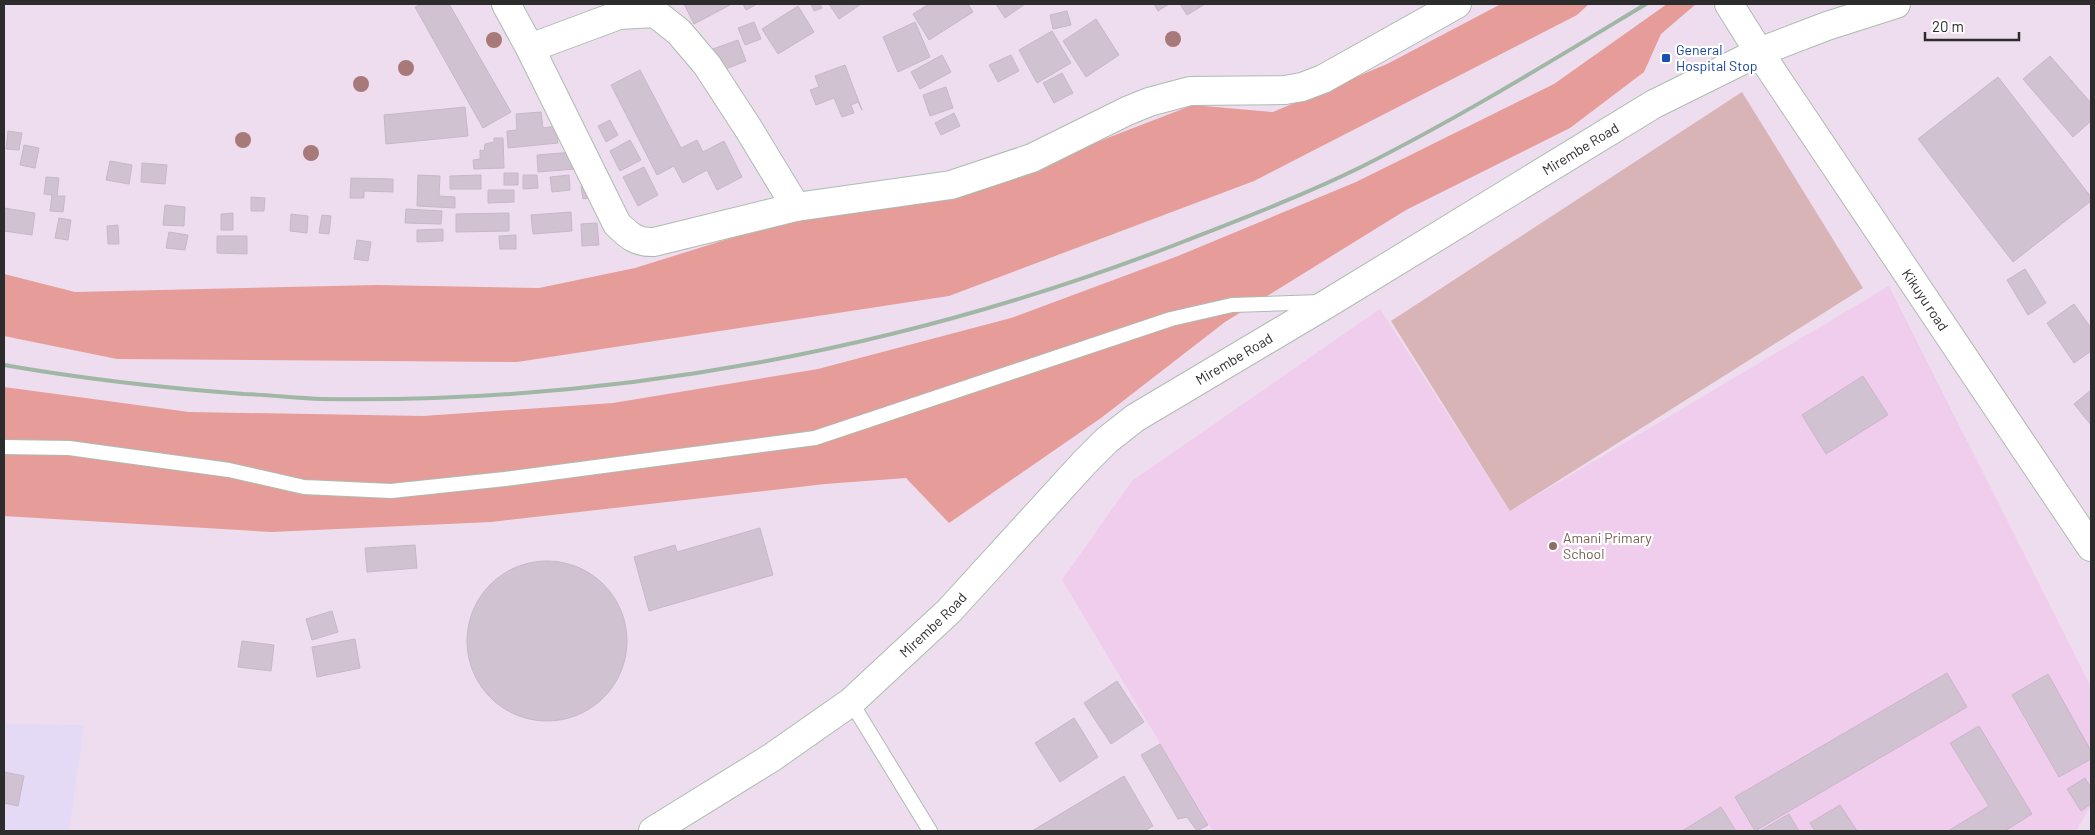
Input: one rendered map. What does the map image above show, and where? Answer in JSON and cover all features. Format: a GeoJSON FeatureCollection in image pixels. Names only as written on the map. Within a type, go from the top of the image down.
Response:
{"type":"FeatureCollection","features":[{"type":"Feature","properties":{"kind":"street"},"geometry":{"type":"LineString","coordinates":[[506,4],[530,48],[617,224],[634,240],[642,243],[654,242],[796,207],[960,182],[1032,158],[1149,102],[1190,91],[1285,90],[1302,87],[1323,79],[1457,4]]}},
{"type":"Feature","properties":{"kind":"street","name":"Kikuyu road"},"geometry":{"type":"LineString","coordinates":[[1729,4],[1759,52],[2091,547]]}},
{"type":"Feature","properties":{"kind":"street","name":"Mirembe Road"},"geometry":{"type":"LineString","coordinates":[[653,831],[771,758],[851,702],[949,612],[1107,440],[1135,418],[1330,302],[1654,104],[1759,52],[1827,26],[1896,4]]}},
{"type":"Feature","properties":{"kind":"street"},"geometry":{"type":"LineString","coordinates":[[530,48],[619,15],[654,8],[679,32],[707,65],[796,207]]}},
{"type":"Feature","properties":{"kind":"lane"},"geometry":{"type":"LineString","coordinates":[[4,447],[69,448],[229,470],[304,487],[391,491],[506,479],[815,438],[1172,319],[1232,305],[1330,302]]}},
{"type":"Feature","properties":{"kind":"lane"},"geometry":{"type":"LineString","coordinates":[[851,702],[930,831]]}},
{"type":"Feature","properties":{"kind":"shaded area"},"geometry":{"type":"Polygon","coordinates":[[[1501,4],[1589,4],[1577,15],[1254,181],[949,296],[517,362],[117,359],[4,336],[4,274],[75,292],[377,285],[539,288],[635,268],[770,226],[967,192],[1193,105],[1273,112],[1387,64],[1501,4]]]}},
{"type":"Feature","properties":{"kind":"shaded area"},"geometry":{"type":"Polygon","coordinates":[[[1667,4],[1696,4],[1661,34],[1644,72],[1570,128],[1406,210],[1225,322],[1101,418],[949,523],[906,478],[825,484],[491,522],[271,532],[4,516],[4,387],[189,412],[423,416],[613,403],[818,369],[1011,318],[1178,256],[1356,182],[1554,84],[1667,4]]]}},
{"type":"Feature","properties":{"kind":"shaded area"},"geometry":{"type":"Polygon","coordinates":[[[1742,92],[1863,288],[1510,511],[1391,321],[1742,92]]]}},
{"type":"Feature","properties":{"kind":"shaded area","name":"Amani Primary School"},"geometry":{"type":"Polygon","coordinates":[[[1889,286],[2091,687],[2091,805],[2076,831],[1213,831],[1062,580],[1132,481],[1380,309],[1510,511],[1889,286]]]}},
{"type":"Feature","properties":{"kind":"shaded area"},"geometry":{"type":"Polygon","coordinates":[[[4,724],[84,725],[69,831],[4,831],[4,724]]]}},
{"type":"Feature","properties":{"kind":"building"},"geometry":{"type":"Polygon","coordinates":[[[421,4],[449,4],[511,112],[483,128],[415,7],[421,4]]]}},
{"type":"Feature","properties":{"kind":"building"},"geometry":{"type":"Polygon","coordinates":[[[684,4],[729,4],[730,5],[694,24],[684,4]]]}},
{"type":"Feature","properties":{"kind":"building"},"geometry":{"type":"Polygon","coordinates":[[[743,4],[757,4],[746,10],[743,4]]]}},
{"type":"Feature","properties":{"kind":"building"},"geometry":{"type":"Polygon","coordinates":[[[811,4],[820,4],[822,8],[814,11],[811,4]]]}},
{"type":"Feature","properties":{"kind":"building"},"geometry":{"type":"Polygon","coordinates":[[[829,4],[861,4],[839,19],[829,4]]]}},
{"type":"Feature","properties":{"kind":"building"},"geometry":{"type":"Polygon","coordinates":[[[929,4],[968,4],[973,12],[929,40],[913,14],[929,4]]]}},
{"type":"Feature","properties":{"kind":"building"},"geometry":{"type":"Polygon","coordinates":[[[996,4],[1025,4],[1005,18],[996,4]]]}},
{"type":"Feature","properties":{"kind":"building"},"geometry":{"type":"Polygon","coordinates":[[[1154,4],[1169,4],[1158,11],[1154,4]]]}},
{"type":"Feature","properties":{"kind":"building"},"geometry":{"type":"Polygon","coordinates":[[[1180,4],[1205,4],[1187,15],[1180,4]]]}},
{"type":"Feature","properties":{"kind":"building"},"geometry":{"type":"Polygon","coordinates":[[[798,6],[814,32],[778,54],[762,29],[798,6]]]}},
{"type":"Feature","properties":{"kind":"building"},"geometry":{"type":"Polygon","coordinates":[[[1067,11],[1071,25],[1053,29],[1050,15],[1067,11]]]}},
{"type":"Feature","properties":{"kind":"building"},"geometry":{"type":"Polygon","coordinates":[[[1096,19],[1119,55],[1086,77],[1063,41],[1096,19]]]}},
{"type":"Feature","properties":{"kind":"building"},"geometry":{"type":"Polygon","coordinates":[[[754,22],[761,39],[745,45],[738,28],[754,22]]]}},
{"type":"Feature","properties":{"kind":"building"},"geometry":{"type":"Polygon","coordinates":[[[915,22],[930,57],[898,72],[883,37],[915,22]]]}},
{"type":"Feature","properties":{"kind":"building"},"geometry":{"type":"Polygon","coordinates":[[[1052,31],[1071,63],[1037,83],[1019,50],[1052,31]]]}},
{"type":"Feature","properties":{"kind":"building"},"geometry":{"type":"Polygon","coordinates":[[[738,40],[746,61],[718,72],[710,50],[738,40]]]}},
{"type":"Feature","properties":{"kind":"building"},"geometry":{"type":"Polygon","coordinates":[[[942,55],[951,72],[920,89],[911,72],[942,55]]]}},
{"type":"Feature","properties":{"kind":"building"},"geometry":{"type":"Polygon","coordinates":[[[1011,55],[1019,71],[998,82],[989,65],[1011,55]]]}},
{"type":"Feature","properties":{"kind":"building"},"geometry":{"type":"Polygon","coordinates":[[[2050,56],[2091,103],[2091,121],[2073,137],[2023,79],[2050,56]]]}},
{"type":"Feature","properties":{"kind":"building"},"geometry":{"type":"Polygon","coordinates":[[[845,65],[862,110],[858,102],[851,105],[854,113],[842,117],[834,98],[816,105],[810,90],[819,87],[815,76],[845,65]]]}},
{"type":"Feature","properties":{"kind":"building"},"geometry":{"type":"Polygon","coordinates":[[[640,70],[681,148],[697,140],[703,152],[724,141],[742,177],[717,190],[707,170],[683,183],[674,166],[657,175],[611,85],[640,70]]]}},
{"type":"Feature","properties":{"kind":"building"},"geometry":{"type":"Polygon","coordinates":[[[1062,73],[1073,93],[1054,103],[1043,83],[1062,73]]]}},
{"type":"Feature","properties":{"kind":"building"},"geometry":{"type":"Polygon","coordinates":[[[1998,77],[2091,197],[2091,201],[2013,262],[1918,139],[1998,77]]]}},
{"type":"Feature","properties":{"kind":"building"},"geometry":{"type":"Polygon","coordinates":[[[946,87],[953,108],[930,116],[923,95],[946,87]]]}},
{"type":"Feature","properties":{"kind":"building"},"geometry":{"type":"Polygon","coordinates":[[[465,107],[468,136],[386,144],[384,115],[465,107]]]}},
{"type":"Feature","properties":{"kind":"building"},"geometry":{"type":"Polygon","coordinates":[[[541,112],[543,128],[556,126],[558,143],[508,148],[507,131],[517,130],[516,114],[541,112]]]}},
{"type":"Feature","properties":{"kind":"building"},"geometry":{"type":"Polygon","coordinates":[[[954,113],[960,126],[941,135],[935,123],[954,113]]]}},
{"type":"Feature","properties":{"kind":"building"},"geometry":{"type":"Polygon","coordinates":[[[610,120],[618,135],[606,142],[598,126],[610,120]]]}},
{"type":"Feature","properties":{"kind":"building"},"geometry":{"type":"Polygon","coordinates":[[[8,131],[22,133],[19,150],[6,149],[8,131]]]}},
{"type":"Feature","properties":{"kind":"building"},"geometry":{"type":"Polygon","coordinates":[[[494,138],[503,138],[504,168],[474,169],[473,160],[480,159],[480,150],[484,151],[485,144],[494,142],[494,138]]]}},
{"type":"Feature","properties":{"kind":"building"},"geometry":{"type":"Polygon","coordinates":[[[630,140],[641,160],[620,171],[610,151],[630,140]]]}},
{"type":"Feature","properties":{"kind":"building"},"geometry":{"type":"Polygon","coordinates":[[[24,145],[39,148],[35,168],[20,165],[24,145]]]}},
{"type":"Feature","properties":{"kind":"building"},"geometry":{"type":"Polygon","coordinates":[[[574,152],[575,169],[538,172],[537,155],[574,152]]]}},
{"type":"Feature","properties":{"kind":"building"},"geometry":{"type":"Polygon","coordinates":[[[110,161],[132,165],[129,184],[106,180],[110,161]]]}},
{"type":"Feature","properties":{"kind":"building"},"geometry":{"type":"Polygon","coordinates":[[[142,163],[167,165],[165,184],[141,182],[142,163]]]}},
{"type":"Feature","properties":{"kind":"building"},"geometry":{"type":"Polygon","coordinates":[[[644,167],[658,195],[638,206],[623,177],[644,167]]]}},
{"type":"Feature","properties":{"kind":"building"},"geometry":{"type":"Polygon","coordinates":[[[504,173],[518,173],[518,185],[504,185],[504,173]]]}},
{"type":"Feature","properties":{"kind":"building"},"geometry":{"type":"Polygon","coordinates":[[[418,175],[440,176],[439,196],[455,197],[455,208],[417,206],[418,175]]]}},
{"type":"Feature","properties":{"kind":"building"},"geometry":{"type":"Polygon","coordinates":[[[481,175],[481,189],[450,189],[450,176],[481,175]]]}},
{"type":"Feature","properties":{"kind":"building"},"geometry":{"type":"Polygon","coordinates":[[[523,175],[537,175],[538,188],[523,189],[523,175]]]}},
{"type":"Feature","properties":{"kind":"building"},"geometry":{"type":"Polygon","coordinates":[[[569,175],[570,190],[552,192],[550,177],[569,175]]]}},
{"type":"Feature","properties":{"kind":"building"},"geometry":{"type":"Polygon","coordinates":[[[46,177],[59,178],[57,196],[65,196],[63,212],[50,211],[52,195],[44,194],[46,177]]]}},
{"type":"Feature","properties":{"kind":"building"},"geometry":{"type":"Polygon","coordinates":[[[351,178],[393,179],[393,192],[364,191],[364,198],[350,198],[351,178]]]}},
{"type":"Feature","properties":{"kind":"building"},"geometry":{"type":"Polygon","coordinates":[[[592,185],[594,197],[583,199],[581,186],[592,185]]]}},
{"type":"Feature","properties":{"kind":"building"},"geometry":{"type":"Polygon","coordinates":[[[488,190],[514,190],[514,202],[488,203],[488,190]]]}},
{"type":"Feature","properties":{"kind":"building"},"geometry":{"type":"Polygon","coordinates":[[[251,197],[265,198],[264,211],[251,211],[251,197]]]}},
{"type":"Feature","properties":{"kind":"building"},"geometry":{"type":"Polygon","coordinates":[[[165,205],[185,207],[184,226],[163,225],[165,205]]]}},
{"type":"Feature","properties":{"kind":"building"},"geometry":{"type":"Polygon","coordinates":[[[4,208],[35,213],[32,235],[4,231],[4,208]]]}},
{"type":"Feature","properties":{"kind":"building"},"geometry":{"type":"Polygon","coordinates":[[[406,209],[442,211],[441,224],[405,223],[406,209]]]}},
{"type":"Feature","properties":{"kind":"building"},"geometry":{"type":"Polygon","coordinates":[[[571,212],[572,231],[533,234],[531,215],[571,212]]]}},
{"type":"Feature","properties":{"kind":"building"},"geometry":{"type":"Polygon","coordinates":[[[233,213],[233,230],[221,230],[221,214],[233,213]]]}},
{"type":"Feature","properties":{"kind":"building"},"geometry":{"type":"Polygon","coordinates":[[[509,213],[509,231],[456,232],[456,214],[509,213]]]}},
{"type":"Feature","properties":{"kind":"building"},"geometry":{"type":"Polygon","coordinates":[[[291,214],[308,216],[307,233],[290,231],[291,214]]]}},
{"type":"Feature","properties":{"kind":"building"},"geometry":{"type":"Polygon","coordinates":[[[322,215],[331,216],[329,234],[319,233],[322,215]]]}},
{"type":"Feature","properties":{"kind":"building"},"geometry":{"type":"Polygon","coordinates":[[[59,218],[71,220],[68,240],[55,238],[59,218]]]}},
{"type":"Feature","properties":{"kind":"building"},"geometry":{"type":"Polygon","coordinates":[[[597,223],[599,245],[582,246],[581,224],[597,223]]]}},
{"type":"Feature","properties":{"kind":"building"},"geometry":{"type":"Polygon","coordinates":[[[118,225],[119,244],[108,244],[107,226],[118,225]]]}},
{"type":"Feature","properties":{"kind":"building"},"geometry":{"type":"Polygon","coordinates":[[[443,229],[443,241],[417,242],[417,230],[443,229]]]}},
{"type":"Feature","properties":{"kind":"building"},"geometry":{"type":"Polygon","coordinates":[[[169,232],[188,235],[185,250],[166,248],[169,232]]]}},
{"type":"Feature","properties":{"kind":"building"},"geometry":{"type":"Polygon","coordinates":[[[516,235],[516,249],[500,249],[499,236],[516,235]]]}},
{"type":"Feature","properties":{"kind":"building"},"geometry":{"type":"Polygon","coordinates":[[[217,236],[247,236],[247,254],[217,253],[217,236]]]}},
{"type":"Feature","properties":{"kind":"building"},"geometry":{"type":"Polygon","coordinates":[[[357,240],[371,242],[368,261],[354,259],[357,240]]]}},
{"type":"Feature","properties":{"kind":"building"},"geometry":{"type":"Polygon","coordinates":[[[2025,269],[2046,303],[2028,315],[2007,280],[2025,269]]]}},
{"type":"Feature","properties":{"kind":"building"},"geometry":{"type":"Polygon","coordinates":[[[2074,304],[2091,328],[2091,351],[2074,363],[2047,323],[2074,304]]]}},
{"type":"Feature","properties":{"kind":"building"},"geometry":{"type":"Polygon","coordinates":[[[1863,376],[1888,415],[1826,454],[1802,415],[1863,376]]]}},
{"type":"Feature","properties":{"kind":"building"},"geometry":{"type":"Polygon","coordinates":[[[2091,390],[2091,425],[2074,404],[2091,390]]]}},
{"type":"Feature","properties":{"kind":"building"},"geometry":{"type":"Polygon","coordinates":[[[760,528],[773,575],[649,611],[634,557],[675,545],[677,552],[760,528]]]}},
{"type":"Feature","properties":{"kind":"building"},"geometry":{"type":"Polygon","coordinates":[[[415,545],[417,568],[367,572],[365,548],[415,545]]]}},
{"type":"Feature","properties":{"kind":"building"},"geometry":{"type":"Polygon","coordinates":[[[555,561],[585,570],[604,584],[614,596],[621,610],[626,625],[626,657],[621,672],[614,686],[604,698],[592,708],[570,718],[555,721],[539,721],[524,718],[502,708],[480,686],[468,657],[467,633],[470,618],[480,596],[502,574],[531,562],[555,561]]]}},
{"type":"Feature","properties":{"kind":"building"},"geometry":{"type":"Polygon","coordinates":[[[332,611],[338,632],[312,640],[306,619],[332,611]]]}},
{"type":"Feature","properties":{"kind":"building"},"geometry":{"type":"Polygon","coordinates":[[[355,639],[360,668],[317,677],[312,647],[355,639]]]}},
{"type":"Feature","properties":{"kind":"building"},"geometry":{"type":"Polygon","coordinates":[[[242,641],[274,645],[271,671],[238,667],[242,641]]]}},
{"type":"Feature","properties":{"kind":"building"},"geometry":{"type":"Polygon","coordinates":[[[1947,673],[1967,707],[1755,831],[1735,797],[1947,673]]]}},
{"type":"Feature","properties":{"kind":"building"},"geometry":{"type":"Polygon","coordinates":[[[2048,674],[2091,751],[2091,759],[2059,777],[2012,695],[2048,674]]]}},
{"type":"Feature","properties":{"kind":"building"},"geometry":{"type":"Polygon","coordinates":[[[1117,681],[1144,722],[1111,744],[1084,703],[1117,681]]]}},
{"type":"Feature","properties":{"kind":"building"},"geometry":{"type":"Polygon","coordinates":[[[1074,718],[1098,757],[1060,782],[1035,743],[1074,718]]]}},
{"type":"Feature","properties":{"kind":"building"},"geometry":{"type":"Polygon","coordinates":[[[1979,726],[2032,814],[2005,831],[1948,831],[1989,806],[1950,743],[1979,726]]]}},
{"type":"Feature","properties":{"kind":"building"},"geometry":{"type":"Polygon","coordinates":[[[1160,744],[1208,825],[1197,831],[1187,817],[1178,819],[1141,755],[1160,744]]]}},
{"type":"Feature","properties":{"kind":"building"},"geometry":{"type":"Polygon","coordinates":[[[4,772],[24,776],[18,806],[4,803],[4,772]]]}},
{"type":"Feature","properties":{"kind":"building"},"geometry":{"type":"Polygon","coordinates":[[[1124,776],[1153,826],[1144,831],[1032,831],[1124,776]]]}},
{"type":"Feature","properties":{"kind":"building"},"geometry":{"type":"Polygon","coordinates":[[[2085,778],[2091,788],[2091,804],[2081,811],[2067,789],[2085,778]]]}},
{"type":"Feature","properties":{"kind":"building"},"geometry":{"type":"Polygon","coordinates":[[[1840,805],[1857,831],[1815,831],[1810,823],[1840,805]]]}},
{"type":"Feature","properties":{"kind":"building"},"geometry":{"type":"Polygon","coordinates":[[[1721,807],[1736,831],[1682,831],[1721,807]]]}},
{"type":"Feature","properties":{"kind":"building"},"geometry":{"type":"Polygon","coordinates":[[[1789,814],[1799,831],[1760,831],[1789,814]]]}},
{"type":"Feature","properties":{"kind":"railway"},"geometry":{"type":"LineString","coordinates":[[4,365],[64,375],[244,394],[322,399],[433,398],[543,391],[652,379],[761,362],[869,339],[976,312],[1081,279],[1185,241],[1296,197],[1361,167],[1434,129],[1646,4]]}},
{"type":"Feature","properties":{"kind":"place","name":"General Hospital Stop"},"geometry":{"type":"Point","coordinates":[1666,58]}},
{"type":"Feature","properties":{"kind":"place","name":"Amani Primary School"},"geometry":{"type":"Point","coordinates":[1553,546]}}]}
